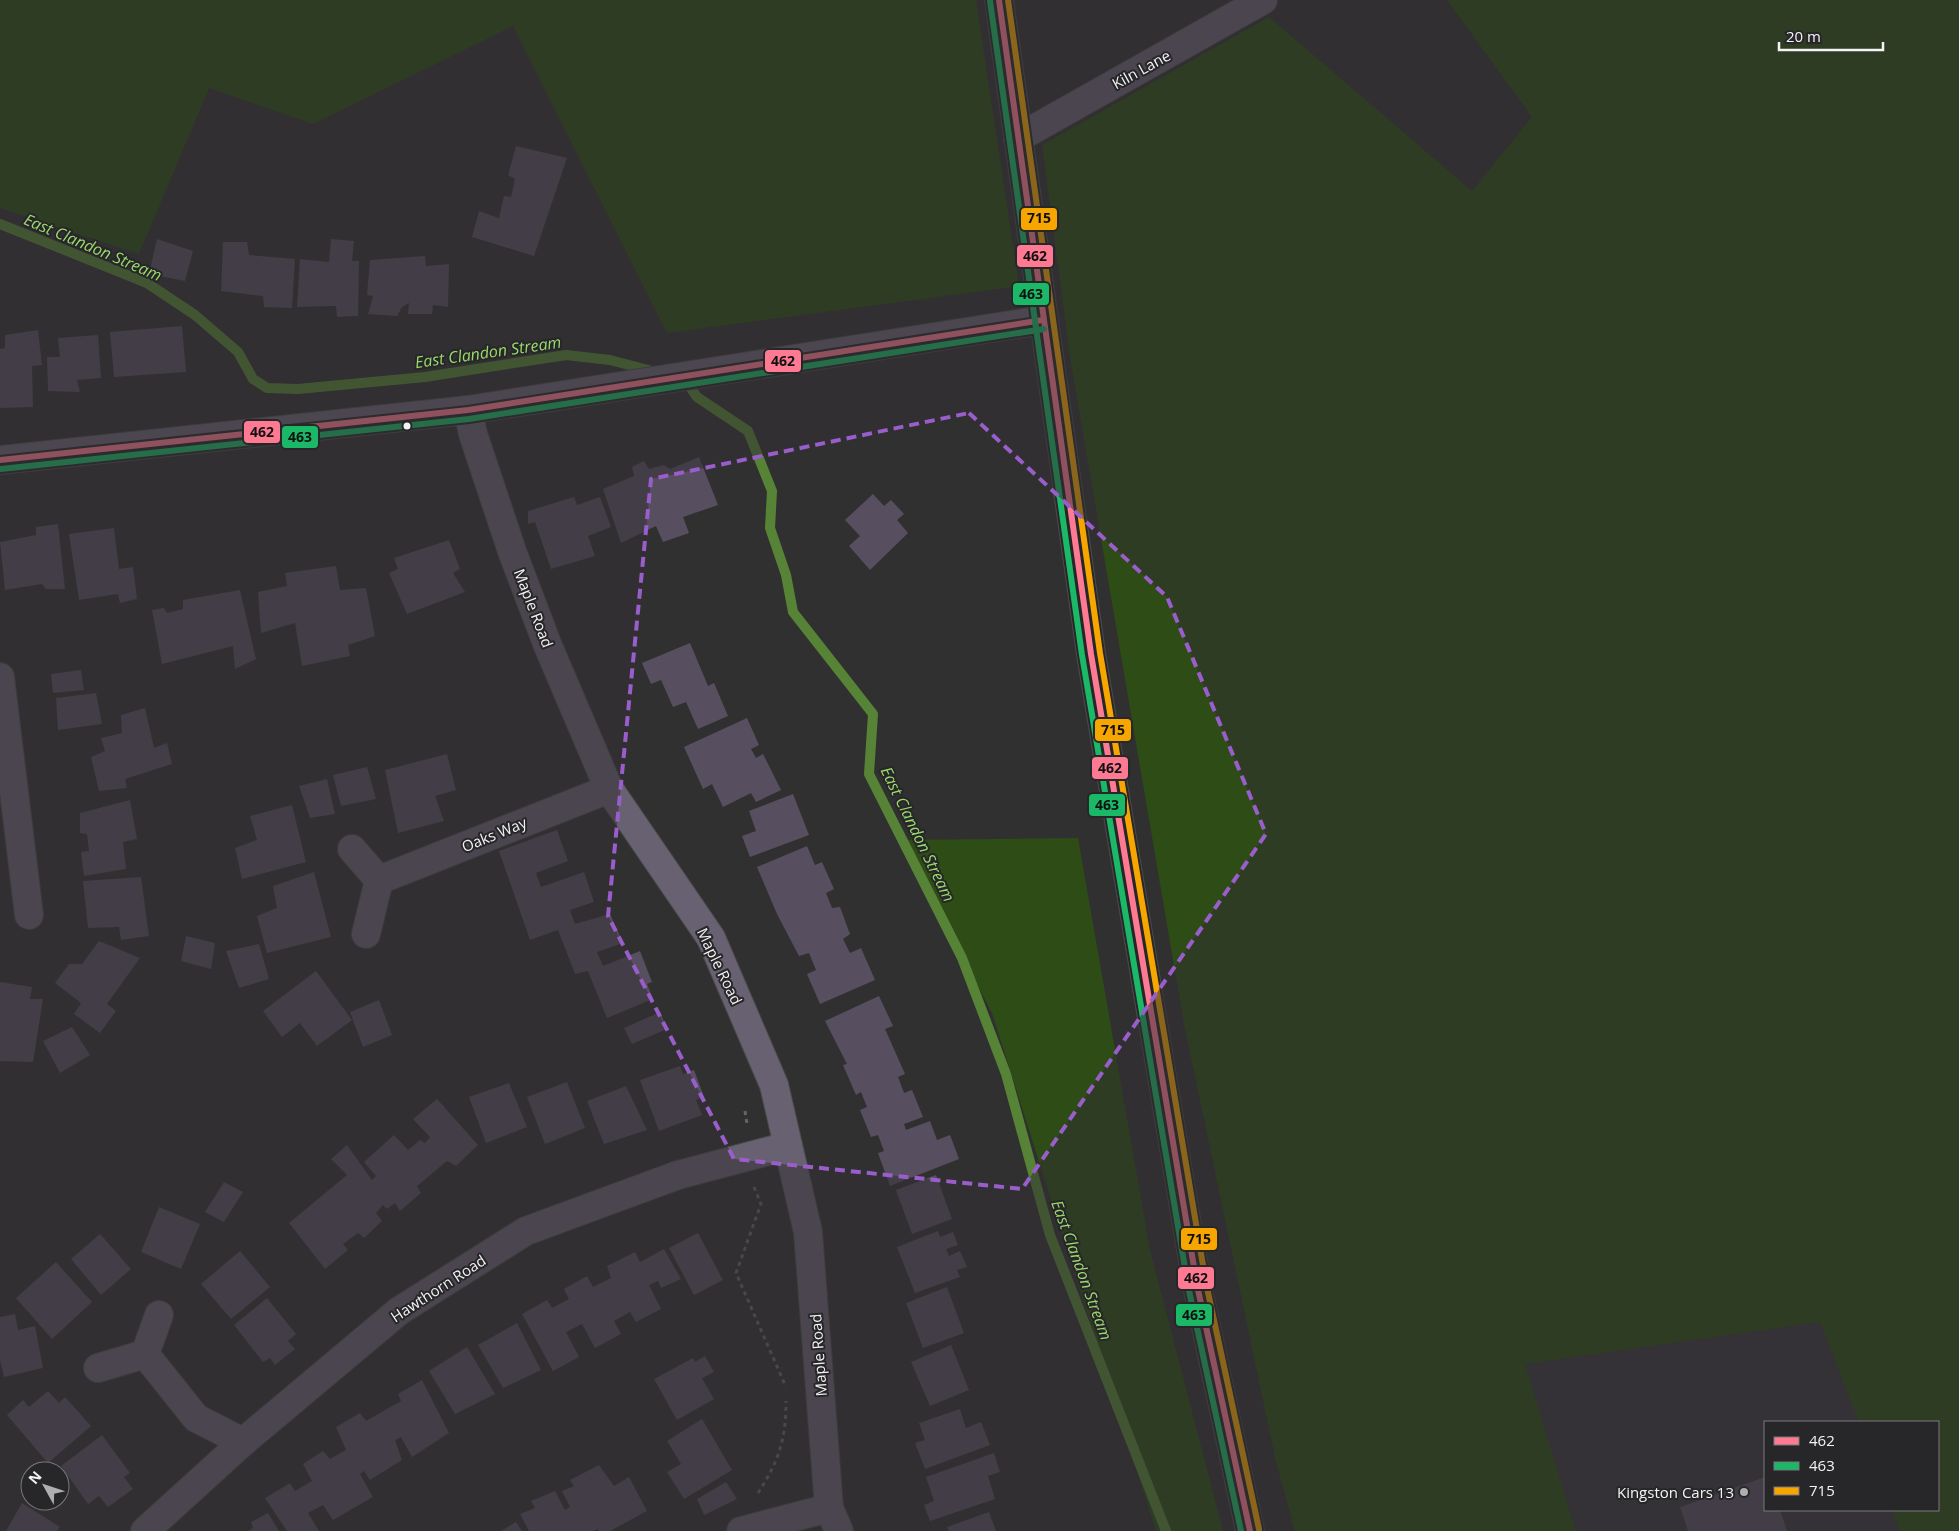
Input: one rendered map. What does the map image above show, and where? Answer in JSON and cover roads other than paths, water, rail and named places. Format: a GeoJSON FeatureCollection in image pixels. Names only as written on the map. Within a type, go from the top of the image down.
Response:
{"type":"FeatureCollection","features":[{"type":"Feature","properties":{"kind":"main road"},"geometry":{"type":"LineString","coordinates":[[999,0],[1091,654],[1157,1057],[1198,1285],[1250,1531]]}},
{"type":"Feature","properties":{"kind":"main road"},"geometry":{"type":"LineString","coordinates":[[0,460],[468,410],[653,383],[1044,320]]}},
{"type":"Feature","properties":{"kind":"street","name":"Kiln Lane"},"geometry":{"type":"LineString","coordinates":[[1018,138],[1263,0]]}},
{"type":"Feature","properties":{"kind":"street","name":"Maple Road"},"geometry":{"type":"LineString","coordinates":[[468,410],[473,434],[513,554],[548,646],[610,789],[710,938],[774,1085],[808,1232],[834,1519]]}},
{"type":"Feature","properties":{"kind":"street"},"geometry":{"type":"LineString","coordinates":[[0,677],[29,916]]}},
{"type":"Feature","properties":{"kind":"street","name":"Oaks Way"},"geometry":{"type":"LineString","coordinates":[[379,880],[610,789]]}},
{"type":"Feature","properties":{"kind":"street"},"geometry":{"type":"LineString","coordinates":[[352,849],[379,880],[366,934]]}},
{"type":"Feature","properties":{"kind":"street","name":"Hawthorn Road"},"geometry":{"type":"LineString","coordinates":[[145,1531],[243,1442],[399,1312],[526,1231],[678,1176],[788,1146]]}},
{"type":"Feature","properties":{"kind":"street"},"geometry":{"type":"LineString","coordinates":[[145,1354],[159,1315]]}},
{"type":"Feature","properties":{"kind":"street"},"geometry":{"type":"LineString","coordinates":[[145,1354],[196,1418],[243,1442]]}},
{"type":"Feature","properties":{"kind":"street"},"geometry":{"type":"LineString","coordinates":[[98,1368],[145,1354]]}},
{"type":"Feature","properties":{"kind":"street"},"geometry":{"type":"LineString","coordinates":[[741,1531],[834,1519]]}},
{"type":"Feature","properties":{"kind":"waterway","name":"East Clandon Stream"},"geometry":{"type":"LineString","coordinates":[[0,224],[147,283],[195,315],[238,352],[253,379],[267,388],[298,389],[425,377],[566,355],[610,360],[656,372]]}},
{"type":"Feature","properties":{"kind":"waterway","name":"East Clandon Stream"},"geometry":{"type":"LineString","coordinates":[[685,380],[697,397],[748,431],[772,491],[770,528],[786,575],[793,612],[873,714],[869,774],[962,958],[1006,1074],[1050,1235],[1166,1531]]}},
{"type":"Feature","properties":{"kind":"place","name":"Kingston Cars 13"},"geometry":{"type":"Point","coordinates":[1744,1492]}}]}
